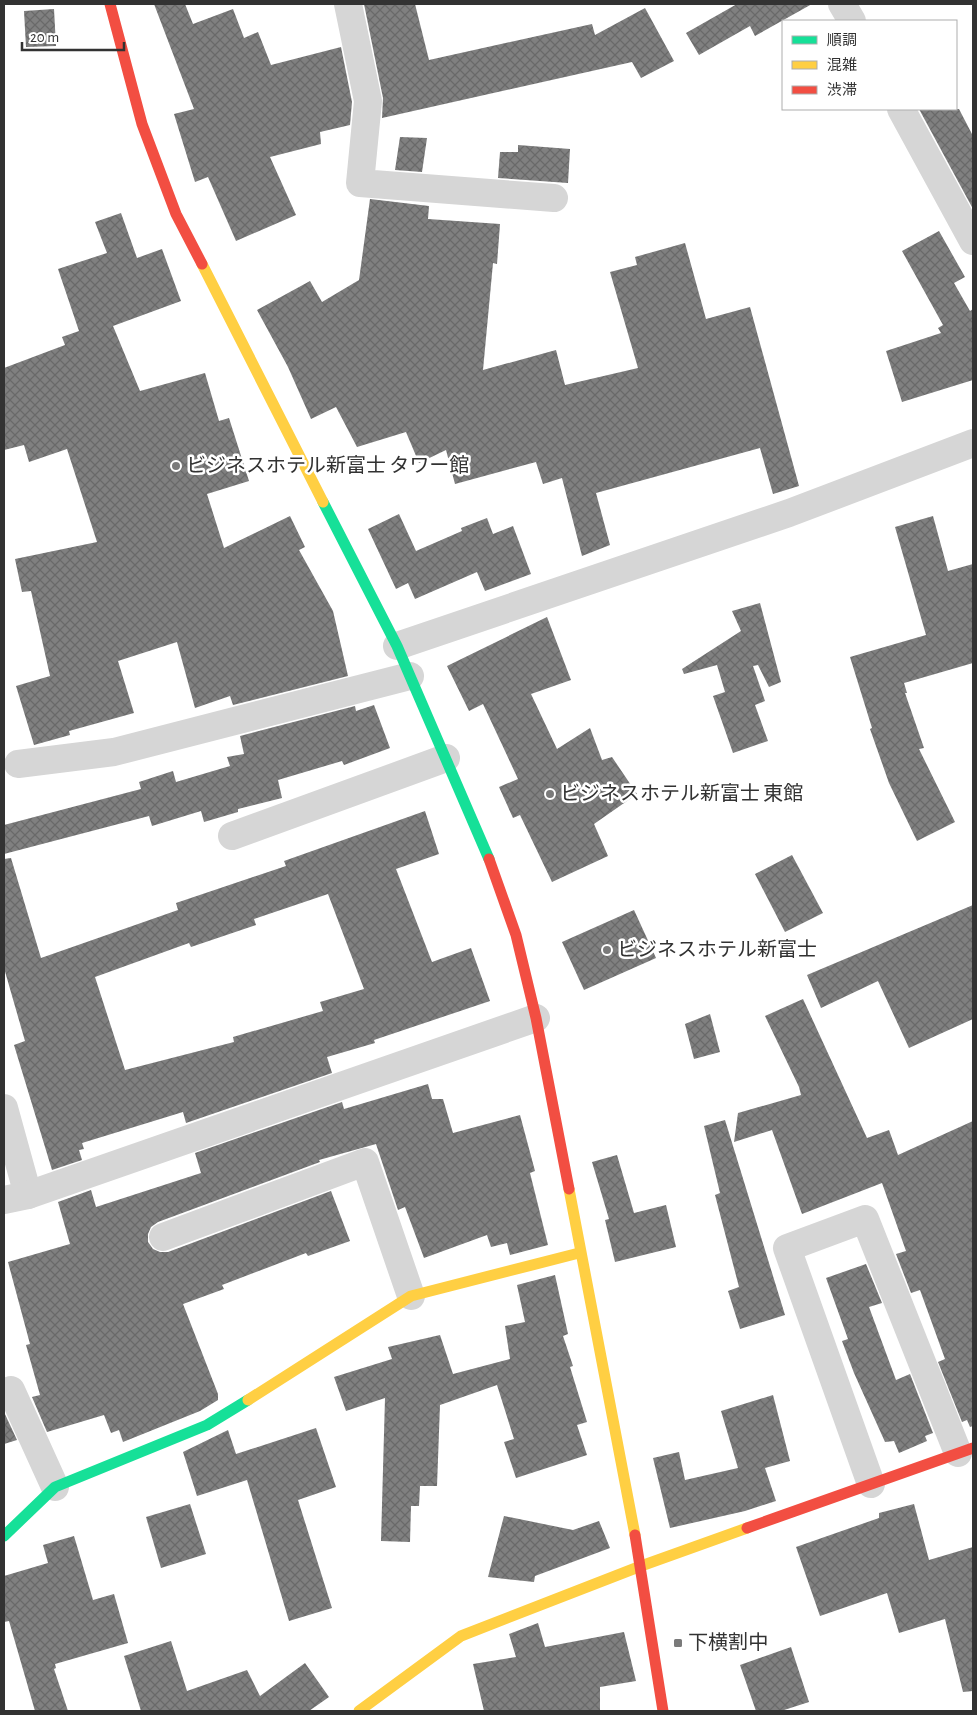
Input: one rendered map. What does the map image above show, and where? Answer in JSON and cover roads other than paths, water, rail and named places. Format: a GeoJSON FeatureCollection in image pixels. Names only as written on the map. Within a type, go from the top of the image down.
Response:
{"type":"FeatureCollection","features":[{"type":"Feature","properties":{"kind":"street"},"geometry":{"type":"LineString","coordinates":[[110,4],[142,124],[176,214],[397,646],[479,833],[516,935],[536,1018],[579,1253],[640,1566],[662,1711]]}},
{"type":"Feature","properties":{"kind":"street"},"geometry":{"type":"LineString","coordinates":[[348,4],[368,101],[360,183],[554,198]]}},
{"type":"Feature","properties":{"kind":"street"},"geometry":{"type":"LineString","coordinates":[[842,4],[851,20]]}},
{"type":"Feature","properties":{"kind":"street"},"geometry":{"type":"LineString","coordinates":[[902,110],[971,232]]}},
{"type":"Feature","properties":{"kind":"street"},"geometry":{"type":"LineString","coordinates":[[397,646],[789,513],[973,444]]}},
{"type":"Feature","properties":{"kind":"street"},"geometry":{"type":"LineString","coordinates":[[18,764],[114,752],[410,676]]}},
{"type":"Feature","properties":{"kind":"street"},"geometry":{"type":"LineString","coordinates":[[232,836],[446,758]]}},
{"type":"Feature","properties":{"kind":"street"},"geometry":{"type":"LineString","coordinates":[[4,1108],[16,1198],[536,1018]]}},
{"type":"Feature","properties":{"kind":"street"},"geometry":{"type":"LineString","coordinates":[[163,1237],[365,1162],[411,1296]]}},
{"type":"Feature","properties":{"kind":"street"},"geometry":{"type":"LineString","coordinates":[[359,1711],[461,1636],[640,1566],[872,1484],[966,1450],[865,1219],[788,1248],[872,1484]]}},
{"type":"Feature","properties":{"kind":"street"},"geometry":{"type":"LineString","coordinates":[[4,1536],[55,1487],[207,1425],[312,1361],[411,1296],[579,1253]]}},
{"type":"Feature","properties":{"kind":"street"},"geometry":{"type":"LineString","coordinates":[[11,1390],[55,1487]]}},
{"type":"Feature","properties":{"kind":"place","name":"ビジネスホテル新富士 タワー館"},"geometry":{"type":"Point","coordinates":[176,466]}},
{"type":"Feature","properties":{"kind":"place","name":"ビジネスホテル新富士 東館"},"geometry":{"type":"Point","coordinates":[550,794]}},
{"type":"Feature","properties":{"kind":"place","name":"ビジネスホテル新富士"},"geometry":{"type":"Point","coordinates":[607,950]}},
{"type":"Feature","properties":{"kind":"place","name":"下横割中"},"geometry":{"type":"Point","coordinates":[678,1643]}}]}
